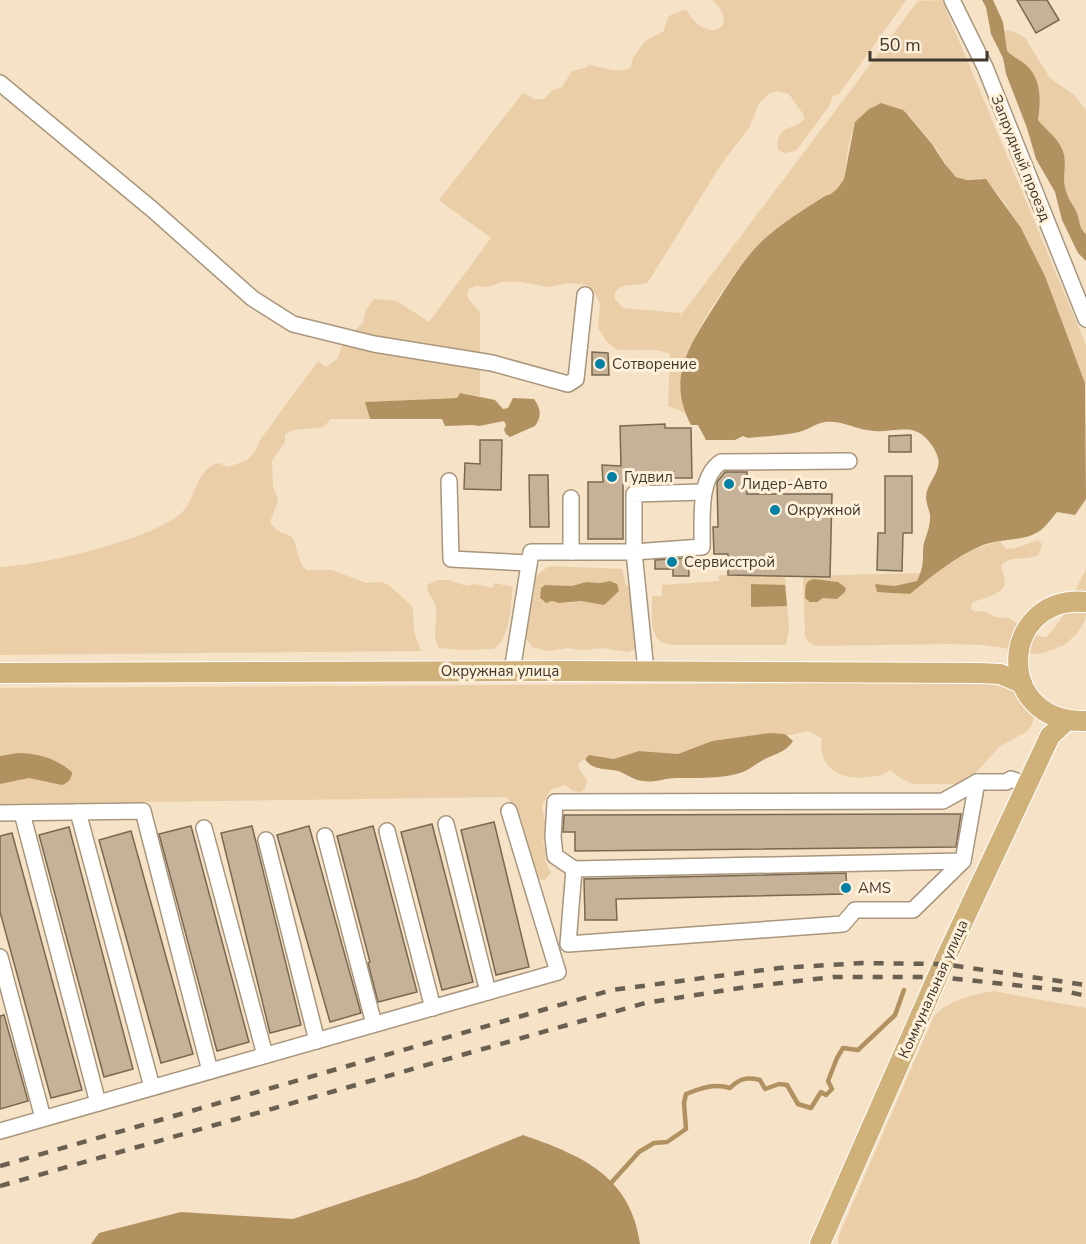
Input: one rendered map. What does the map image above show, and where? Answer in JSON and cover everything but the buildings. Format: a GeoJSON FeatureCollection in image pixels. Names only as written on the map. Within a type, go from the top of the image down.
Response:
{"type":"FeatureCollection","features":[{"type":"Feature","properties":{"kind":"main road"},"geometry":{"type":"LineString","coordinates":[[1076,721],[1046,712],[1034,704],[1022,683],[1018,649],[1025,631],[1038,615],[1054,605],[1074,600],[1086,602]]}},
{"type":"Feature","properties":{"kind":"main road"},"geometry":{"type":"LineString","coordinates":[[1000,674],[1018,662]]}},
{"type":"Feature","properties":{"kind":"main road","name":"Окружная улица"},"geometry":{"type":"LineString","coordinates":[[0,673],[646,671],[1000,674]]}},
{"type":"Feature","properties":{"kind":"main road"},"geometry":{"type":"LineString","coordinates":[[1000,674],[1022,683]]}},
{"type":"Feature","properties":{"kind":"main road"},"geometry":{"type":"LineString","coordinates":[[1046,712],[1050,736],[1076,721]]}},
{"type":"Feature","properties":{"kind":"main road","name":"Коммунальная улица"},"geometry":{"type":"LineString","coordinates":[[820,1244],[943,964],[1050,736]]}},
{"type":"Feature","properties":{"kind":"street","name":"Запрудный проезд"},"geometry":{"type":"LineString","coordinates":[[952,0],[985,67],[1086,319]]}},
{"type":"Feature","properties":{"kind":"street"},"geometry":{"type":"LineString","coordinates":[[0,83],[153,210],[252,298],[293,324],[374,344],[492,363],[568,384],[576,379],[585,295]]}},
{"type":"Feature","properties":{"kind":"street"},"geometry":{"type":"LineString","coordinates":[[512,671],[531,552],[634,552],[702,547],[703,492],[715,466],[721,462],[849,461]]}},
{"type":"Feature","properties":{"kind":"street"},"geometry":{"type":"LineString","coordinates":[[449,481],[451,559],[529,563]]}},
{"type":"Feature","properties":{"kind":"street"},"geometry":{"type":"LineString","coordinates":[[646,671],[634,552],[634,494],[703,492]]}},
{"type":"Feature","properties":{"kind":"street"},"geometry":{"type":"LineString","coordinates":[[571,498],[571,552]]}},
{"type":"Feature","properties":{"kind":"street"},"geometry":{"type":"LineString","coordinates":[[963,861],[574,869],[555,855],[553,837],[555,802],[943,801],[977,782],[1006,782],[1011,779],[1027,785]]}},
{"type":"Feature","properties":{"kind":"street"},"geometry":{"type":"LineString","coordinates":[[574,869],[568,944],[843,924],[855,910],[913,910],[963,861],[977,782]]}},
{"type":"Feature","properties":{"kind":"street"},"geometry":{"type":"LineString","coordinates":[[0,813],[143,810],[210,1071]]}},
{"type":"Feature","properties":{"kind":"street"},"geometry":{"type":"LineString","coordinates":[[0,1131],[558,972],[509,811]]}},
{"type":"Feature","properties":{"kind":"street"},"geometry":{"type":"LineString","coordinates":[[78,812],[152,1087]]}},
{"type":"Feature","properties":{"kind":"street"},"geometry":{"type":"LineString","coordinates":[[22,813],[98,1103]]}},
{"type":"Feature","properties":{"kind":"street"},"geometry":{"type":"LineString","coordinates":[[446,824],[488,992]]}},
{"type":"Feature","properties":{"kind":"street"},"geometry":{"type":"LineString","coordinates":[[204,828],[265,1055]]}},
{"type":"Feature","properties":{"kind":"street"},"geometry":{"type":"LineString","coordinates":[[387,831],[433,1008]]}},
{"type":"Feature","properties":{"kind":"street"},"geometry":{"type":"LineString","coordinates":[[325,836],[374,1024]]}},
{"type":"Feature","properties":{"kind":"street"},"geometry":{"type":"LineString","coordinates":[[266,840],[317,1041]]}},
{"type":"Feature","properties":{"kind":"street"},"geometry":{"type":"LineString","coordinates":[[0,957],[43,1118]]}},
{"type":"Feature","properties":{"kind":"shaded area"},"geometry":{"type":"Polygon","coordinates":[[[712,0],[906,0],[839,94],[833,96],[829,106],[796,151],[784,153],[778,150],[779,137],[782,133],[805,119],[789,94],[777,91],[770,93],[759,103],[749,128],[722,163],[648,282],[622,287],[615,292],[615,299],[623,308],[681,313],[679,318],[918,1],[942,0],[1086,345],[1086,385],[1045,276],[1023,232],[1003,200],[981,178],[965,179],[954,174],[908,114],[881,103],[870,108],[856,124],[849,144],[844,179],[838,187],[831,194],[768,235],[740,267],[706,317],[689,350],[681,376],[685,413],[668,406],[670,353],[655,350],[617,350],[607,342],[598,328],[600,304],[587,285],[569,283],[548,287],[522,282],[501,282],[489,287],[476,286],[469,289],[467,295],[480,312],[480,396],[460,393],[457,398],[366,402],[370,419],[331,419],[323,427],[294,430],[285,434],[285,442],[272,461],[273,485],[278,501],[270,522],[277,530],[292,537],[301,563],[306,570],[332,570],[366,583],[387,584],[413,609],[414,632],[421,651],[0,655],[0,567],[41,562],[93,550],[143,534],[164,525],[179,515],[185,509],[205,471],[211,466],[219,463],[227,467],[246,461],[255,452],[260,440],[318,361],[326,367],[337,359],[346,338],[363,323],[366,310],[374,299],[397,301],[429,322],[491,238],[439,200],[523,93],[534,99],[544,99],[553,90],[562,87],[572,71],[589,65],[616,70],[631,67],[633,58],[644,42],[664,31],[669,16],[686,9],[694,21],[703,27],[711,30],[718,29],[723,25],[724,18],[721,10],[712,0]]]}},
{"type":"Feature","properties":{"kind":"shaded area"},"geometry":{"type":"Polygon","coordinates":[[[982,0],[993,0],[1003,22],[1007,51],[1026,65],[1038,84],[1040,106],[1038,120],[1057,141],[1064,154],[1065,187],[1086,234],[1086,261],[1078,253],[1062,220],[1055,192],[1036,159],[1027,128],[1006,74],[1003,58],[991,34],[986,7],[982,0]]]}},
{"type":"Feature","properties":{"kind":"shaded area"},"geometry":{"type":"Polygon","coordinates":[[[1008,30],[1025,38],[1050,78],[1074,95],[1086,110],[1086,234],[1066,191],[1062,149],[1038,120],[1040,99],[1035,78],[1026,66],[1011,56],[1006,49],[1004,32],[1008,30]]]}},
{"type":"Feature","properties":{"kind":"shaded area"},"geometry":{"type":"Polygon","coordinates":[[[881,103],[903,110],[956,177],[967,180],[986,179],[1021,228],[1045,276],[1085,383],[1086,499],[1075,515],[1057,512],[1043,528],[1032,535],[983,545],[945,567],[910,594],[877,592],[875,584],[894,586],[917,581],[920,573],[923,563],[923,547],[930,520],[927,492],[939,463],[935,450],[926,438],[911,430],[874,431],[831,422],[786,434],[748,438],[743,436],[735,440],[706,440],[698,425],[691,425],[681,391],[681,375],[691,346],[738,270],[768,235],[831,194],[838,187],[844,179],[855,122],[869,109],[881,103]]]}},
{"type":"Feature","properties":{"kind":"shaded area"},"geometry":{"type":"Polygon","coordinates":[[[460,393],[495,400],[503,409],[508,408],[513,398],[534,399],[540,416],[535,426],[510,437],[504,430],[506,425],[504,421],[479,426],[445,426],[442,419],[370,419],[365,402],[457,398],[460,393]]]}},
{"type":"Feature","properties":{"kind":"shaded area"},"geometry":{"type":"Polygon","coordinates":[[[1038,540],[1042,544],[1039,554],[1005,562],[1001,566],[1005,580],[1004,586],[997,593],[972,603],[971,609],[975,612],[985,611],[995,617],[1010,618],[1027,632],[1046,637],[1061,619],[1086,569],[1086,617],[1078,632],[1066,644],[1044,653],[1035,654],[982,645],[816,646],[808,642],[805,636],[803,576],[921,573],[917,581],[893,586],[875,585],[909,594],[941,569],[975,550],[1000,541],[1006,549],[1038,540]]]}},
{"type":"Feature","properties":{"kind":"shaded area"},"geometry":{"type":"Polygon","coordinates":[[[549,566],[622,569],[626,585],[632,589],[637,646],[635,649],[628,652],[603,648],[583,650],[568,648],[547,651],[532,647],[526,638],[530,597],[537,575],[549,566]],[[610,581],[586,582],[572,586],[545,585],[540,598],[543,602],[581,601],[604,605],[610,581]]]}},
{"type":"Feature","properties":{"kind":"shaded area"},"geometry":{"type":"Polygon","coordinates":[[[719,575],[785,576],[789,629],[786,645],[673,645],[658,639],[652,620],[652,596],[662,596],[662,585],[719,581],[719,575]]]}},
{"type":"Feature","properties":{"kind":"shaded area"},"geometry":{"type":"Polygon","coordinates":[[[814,579],[838,582],[846,588],[845,592],[837,599],[823,598],[817,602],[810,602],[805,598],[806,586],[814,579]]]}},
{"type":"Feature","properties":{"kind":"shaded area"},"geometry":{"type":"Polygon","coordinates":[[[437,580],[448,580],[467,586],[474,584],[493,588],[494,583],[513,587],[507,629],[500,644],[494,649],[439,648],[435,633],[436,608],[427,585],[437,580]]]}},
{"type":"Feature","properties":{"kind":"shaded area"},"geometry":{"type":"Polygon","coordinates":[[[610,581],[617,584],[619,591],[604,605],[581,601],[546,603],[540,598],[541,588],[545,585],[572,586],[586,582],[610,581]]]}},
{"type":"Feature","properties":{"kind":"shaded area"},"geometry":{"type":"Polygon","coordinates":[[[751,584],[785,585],[787,606],[751,607],[751,584]]]}},
{"type":"Feature","properties":{"kind":"shaded area"},"geometry":{"type":"Polygon","coordinates":[[[992,682],[1019,689],[1035,712],[1032,725],[1026,732],[1000,746],[972,777],[955,784],[913,784],[890,770],[882,775],[858,778],[840,774],[827,765],[823,757],[822,738],[809,731],[790,735],[770,733],[712,741],[678,754],[639,751],[614,759],[589,755],[578,764],[587,781],[585,788],[581,792],[573,791],[565,785],[550,790],[542,806],[546,828],[543,842],[546,850],[545,860],[551,873],[545,880],[540,880],[533,872],[514,806],[507,797],[0,804],[0,784],[29,778],[43,780],[52,760],[34,754],[0,756],[0,688],[992,682]]]}},
{"type":"Feature","properties":{"kind":"shaded area"},"geometry":{"type":"Polygon","coordinates":[[[770,733],[785,734],[793,741],[785,750],[746,770],[728,776],[643,781],[618,771],[591,766],[585,759],[589,755],[614,759],[639,751],[678,754],[712,741],[770,733]]]}},
{"type":"Feature","properties":{"kind":"shaded area"},"geometry":{"type":"Polygon","coordinates":[[[18,753],[33,754],[54,760],[72,772],[70,779],[62,785],[29,778],[0,784],[0,756],[18,753]]]}},
{"type":"Feature","properties":{"kind":"shaded area"},"geometry":{"type":"Polygon","coordinates":[[[993,991],[1086,1008],[1086,1244],[839,1244],[838,1238],[842,1228],[934,1016],[954,1002],[993,991]]]}},
{"type":"Feature","properties":{"kind":"shaded area"},"geometry":{"type":"Polygon","coordinates":[[[523,1135],[564,1151],[600,1171],[626,1201],[635,1221],[640,1244],[91,1244],[99,1233],[181,1212],[293,1219],[417,1178],[523,1135]]]}},
{"type":"Feature","properties":{"kind":"waterway"},"geometry":{"type":"LineString","coordinates":[[611,1183],[639,1152],[654,1143],[667,1142],[686,1129],[684,1103],[686,1094],[714,1086],[730,1088],[744,1079],[760,1080],[765,1089],[779,1084],[787,1085],[798,1104],[811,1108],[821,1092],[826,1095],[832,1089],[828,1081],[843,1048],[858,1050],[895,1015],[904,990]]}},
{"type":"Feature","properties":{"kind":"railway"},"geometry":{"type":"LineString","coordinates":[[0,1166],[612,990],[779,968],[863,963],[943,964],[1086,985]]}},
{"type":"Feature","properties":{"kind":"railway"},"geometry":{"type":"LineString","coordinates":[[0,1186],[645,1003],[746,987],[833,977],[939,977],[1061,990],[1086,996]]}},
{"type":"Feature","properties":{"kind":"place","name":"Сотворение"},"geometry":{"type":"Point","coordinates":[600,364]}},
{"type":"Feature","properties":{"kind":"place","name":"Гудвил"},"geometry":{"type":"Point","coordinates":[612,477]}},
{"type":"Feature","properties":{"kind":"place","name":"Лидер-Авто"},"geometry":{"type":"Point","coordinates":[729,484]}},
{"type":"Feature","properties":{"kind":"place","name":"Окружной"},"geometry":{"type":"Point","coordinates":[775,510]}},
{"type":"Feature","properties":{"kind":"place","name":"Сервисстрой"},"geometry":{"type":"Point","coordinates":[672,562]}},
{"type":"Feature","properties":{"kind":"place","name":"AMS"},"geometry":{"type":"Point","coordinates":[846,888]}}]}
